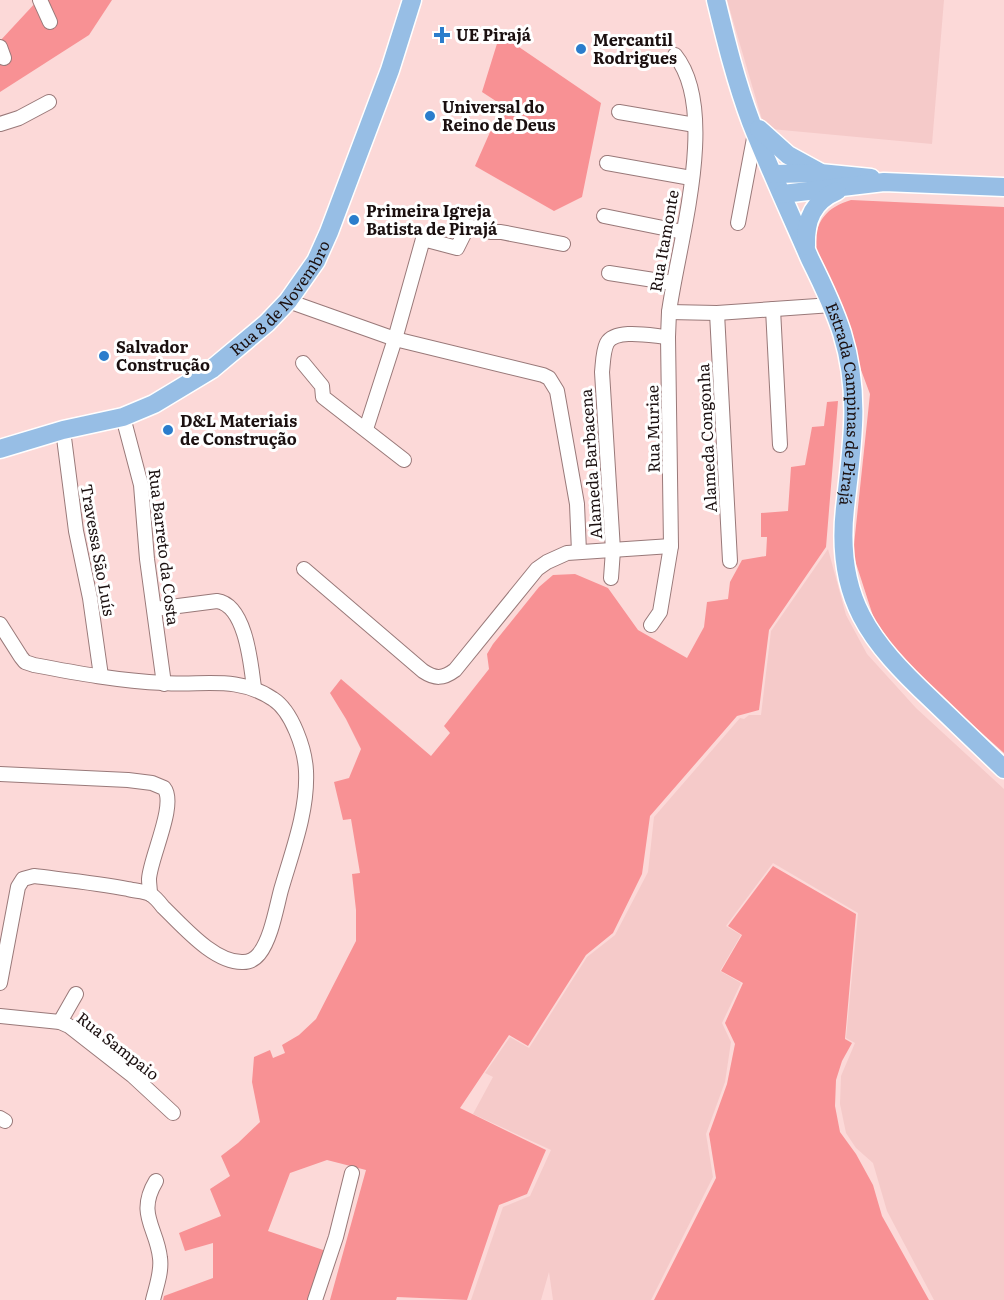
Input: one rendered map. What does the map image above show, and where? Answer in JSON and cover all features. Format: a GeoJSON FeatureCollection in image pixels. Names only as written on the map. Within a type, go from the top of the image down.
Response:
{"type":"FeatureCollection","features":[{"type":"Feature","properties":{"kind":"main road","name":"Rua 8 de Novembro"},"geometry":{"type":"LineString","coordinates":[[0,449],[63,430],[123,417],[170,395],[212,369],[259,330],[288,301],[316,261],[329,232],[390,70],[412,0]]}},
{"type":"Feature","properties":{"kind":"main road","name":"Estrada Campinas de Pirajá"},"geometry":{"type":"LineString","coordinates":[[716,0],[730,56],[753,126],[832,305],[849,356],[855,394],[854,430],[843,532],[847,572],[855,601],[863,621],[889,658],[1004,769]]}},
{"type":"Feature","properties":{"kind":"main road"},"geometry":{"type":"LineString","coordinates":[[753,126],[776,146],[820,173]]}},
{"type":"Feature","properties":{"kind":"main road"},"geometry":{"type":"LineString","coordinates":[[774,174],[820,173],[870,177],[884,182]]}},
{"type":"Feature","properties":{"kind":"main road"},"geometry":{"type":"LineString","coordinates":[[783,194],[884,182],[1004,187]]}},
{"type":"Feature","properties":{"kind":"main road"},"geometry":{"type":"LineString","coordinates":[[807,250],[808,226],[820,199],[850,187]]}},
{"type":"Feature","properties":{"kind":"street"},"geometry":{"type":"LineString","coordinates":[[40,0],[50,22]]}},
{"type":"Feature","properties":{"kind":"street","name":"Rua Itamonte"},"geometry":{"type":"LineString","coordinates":[[675,55],[688,74],[692,87],[696,150],[669,312],[717,313],[832,305]]}},
{"type":"Feature","properties":{"kind":"street"},"geometry":{"type":"LineString","coordinates":[[0,124],[19,118],[50,102]]}},
{"type":"Feature","properties":{"kind":"street"},"geometry":{"type":"LineString","coordinates":[[619,112],[695,125]]}},
{"type":"Feature","properties":{"kind":"street"},"geometry":{"type":"LineString","coordinates":[[738,223],[753,126]]}},
{"type":"Feature","properties":{"kind":"street"},"geometry":{"type":"LineString","coordinates":[[607,163],[691,178]]}},
{"type":"Feature","properties":{"kind":"street"},"geometry":{"type":"LineString","coordinates":[[604,216],[683,232]]}},
{"type":"Feature","properties":{"kind":"street"},"geometry":{"type":"LineString","coordinates":[[366,429],[395,339],[423,239],[457,248],[468,226],[563,244]]}},
{"type":"Feature","properties":{"kind":"street"},"geometry":{"type":"LineString","coordinates":[[609,273],[673,283]]}},
{"type":"Feature","properties":{"kind":"street"},"geometry":{"type":"LineString","coordinates":[[288,301],[395,339],[549,378],[557,391],[577,504],[579,552]]}},
{"type":"Feature","properties":{"kind":"street"},"geometry":{"type":"LineString","coordinates":[[773,309],[780,445]]}},
{"type":"Feature","properties":{"kind":"street","name":"Rua Muriae"},"geometry":{"type":"LineString","coordinates":[[651,625],[657,619],[662,605],[671,546],[669,312]]}},
{"type":"Feature","properties":{"kind":"street","name":"Alameda Congonha"},"geometry":{"type":"LineString","coordinates":[[717,313],[730,561]]}},
{"type":"Feature","properties":{"kind":"street","name":"Alameda Barbacena"},"geometry":{"type":"LineString","coordinates":[[611,578],[613,550],[602,372],[605,349],[612,338],[622,334],[668,337]]}},
{"type":"Feature","properties":{"kind":"street"},"geometry":{"type":"LineString","coordinates":[[303,363],[322,386],[323,397],[404,460]]}},
{"type":"Feature","properties":{"kind":"street","name":"Rua Barreto da Costa"},"geometry":{"type":"LineString","coordinates":[[123,417],[141,485],[147,559],[164,684]]}},
{"type":"Feature","properties":{"kind":"street","name":"Travessa São Luís"},"geometry":{"type":"LineString","coordinates":[[63,430],[76,531],[90,598],[101,676]]}},
{"type":"Feature","properties":{"kind":"street"},"geometry":{"type":"LineString","coordinates":[[304,569],[423,671],[434,677],[440,677],[455,670],[537,569],[547,562],[567,553],[671,546]]}},
{"type":"Feature","properties":{"kind":"street"},"geometry":{"type":"LineString","coordinates":[[155,609],[217,601],[225,603],[239,621],[249,646],[254,688]]}},
{"type":"Feature","properties":{"kind":"street"},"geometry":{"type":"LineString","coordinates":[[0,624],[21,657],[29,664],[164,684],[204,681],[254,688],[275,699],[281,706],[296,730],[303,751],[306,771],[305,796],[298,832],[272,924],[262,948],[251,961],[224,958],[202,944],[150,894],[34,876],[23,879],[18,886],[0,983]]}},
{"type":"Feature","properties":{"kind":"street"},"geometry":{"type":"LineString","coordinates":[[0,774],[128,780],[162,786],[167,791],[168,798],[151,868],[150,894]]}},
{"type":"Feature","properties":{"kind":"street"},"geometry":{"type":"LineString","coordinates":[[60,1022],[76,994]]}},
{"type":"Feature","properties":{"kind":"street","name":"Rua Sampaio"},"geometry":{"type":"LineString","coordinates":[[0,1016],[60,1022],[69,1026],[133,1076],[173,1113]]}},
{"type":"Feature","properties":{"kind":"street"},"geometry":{"type":"LineString","coordinates":[[315,1300],[336,1237],[352,1173]]}},
{"type":"Feature","properties":{"kind":"street"},"geometry":{"type":"LineString","coordinates":[[153,1300],[161,1260],[151,1231],[147,1206],[150,1192],[156,1181]]}},
{"type":"Feature","properties":{"kind":"shaded area"},"geometry":{"type":"Polygon","coordinates":[[[38,0],[112,0],[89,35],[0,92],[0,41],[38,0]]]}},
{"type":"Feature","properties":{"kind":"shaded area"},"geometry":{"type":"Polygon","coordinates":[[[727,0],[944,0],[932,144],[771,129],[763,123],[727,0]]]}},
{"type":"Feature","properties":{"kind":"shaded area"},"geometry":{"type":"Polygon","coordinates":[[[500,34],[601,103],[582,197],[554,211],[475,166],[502,105],[482,92],[500,34]]]}},
{"type":"Feature","properties":{"kind":"shaded area"},"geometry":{"type":"Polygon","coordinates":[[[851,200],[1004,207],[1004,753],[910,669],[874,619],[853,554],[870,394],[815,247],[817,230],[824,216],[835,207],[851,200]]]}},
{"type":"Feature","properties":{"kind":"shaded area"},"geometry":{"type":"Polygon","coordinates":[[[838,401],[826,547],[769,630],[759,710],[737,716],[650,816],[642,874],[613,933],[586,955],[528,1046],[509,1035],[460,1108],[546,1150],[527,1194],[499,1205],[467,1300],[397,1297],[396,1300],[330,1300],[366,1170],[327,1160],[290,1173],[268,1231],[326,1251],[310,1300],[163,1300],[164,1296],[213,1278],[213,1243],[185,1251],[179,1233],[221,1216],[210,1189],[230,1176],[221,1156],[260,1122],[252,1082],[254,1057],[270,1050],[273,1058],[285,1053],[282,1045],[299,1035],[316,1019],[356,941],[356,910],[352,874],[360,873],[351,819],[343,820],[334,782],[349,778],[361,749],[330,693],[341,679],[431,756],[450,733],[444,726],[489,669],[487,654],[493,644],[539,587],[553,575],[575,574],[608,588],[638,630],[687,658],[704,627],[707,602],[728,599],[730,582],[742,560],[766,556],[767,537],[761,537],[761,513],[788,511],[791,467],[805,465],[812,427],[824,426],[827,402],[838,401]]]}},
{"type":"Feature","properties":{"kind":"shaded area"},"geometry":{"type":"Polygon","coordinates":[[[828,549],[846,615],[867,654],[916,708],[1004,789],[1004,1300],[934,1300],[887,1211],[873,1163],[856,1148],[846,1133],[840,1104],[841,1076],[855,1043],[846,1038],[858,913],[773,863],[726,926],[741,935],[720,971],[741,983],[722,1023],[731,1042],[725,1082],[706,1134],[713,1177],[651,1300],[553,1300],[549,1272],[541,1300],[471,1300],[503,1207],[530,1196],[551,1150],[473,1114],[493,1077],[485,1073],[510,1037],[529,1048],[587,957],[615,935],[648,872],[654,817],[740,718],[761,715],[771,631],[828,549]]]}},
{"type":"Feature","properties":{"kind":"shaded area"},"geometry":{"type":"Polygon","coordinates":[[[773,866],[856,914],[845,1039],[852,1043],[842,1061],[836,1080],[835,1106],[840,1132],[856,1154],[873,1185],[882,1216],[929,1300],[654,1300],[716,1178],[709,1134],[727,1084],[735,1044],[725,1023],[743,983],[721,971],[742,935],[728,926],[773,866]]]}},
{"type":"Feature","properties":{"kind":"place","name":"UE Pirajá"},"geometry":{"type":"Point","coordinates":[442,35]}},
{"type":"Feature","properties":{"kind":"place","name":"Mercantil Rodrigues"},"geometry":{"type":"Point","coordinates":[581,49]}},
{"type":"Feature","properties":{"kind":"place","name":"Universal do Reino de Deus"},"geometry":{"type":"Point","coordinates":[430,116]}},
{"type":"Feature","properties":{"kind":"place","name":"Primeira Igreja Batista de Pirajá"},"geometry":{"type":"Point","coordinates":[354,220]}},
{"type":"Feature","properties":{"kind":"place","name":"Salvador Construção"},"geometry":{"type":"Point","coordinates":[104,356]}},
{"type":"Feature","properties":{"kind":"place","name":"D&L Materiais de Construção"},"geometry":{"type":"Point","coordinates":[168,430]}}]}
